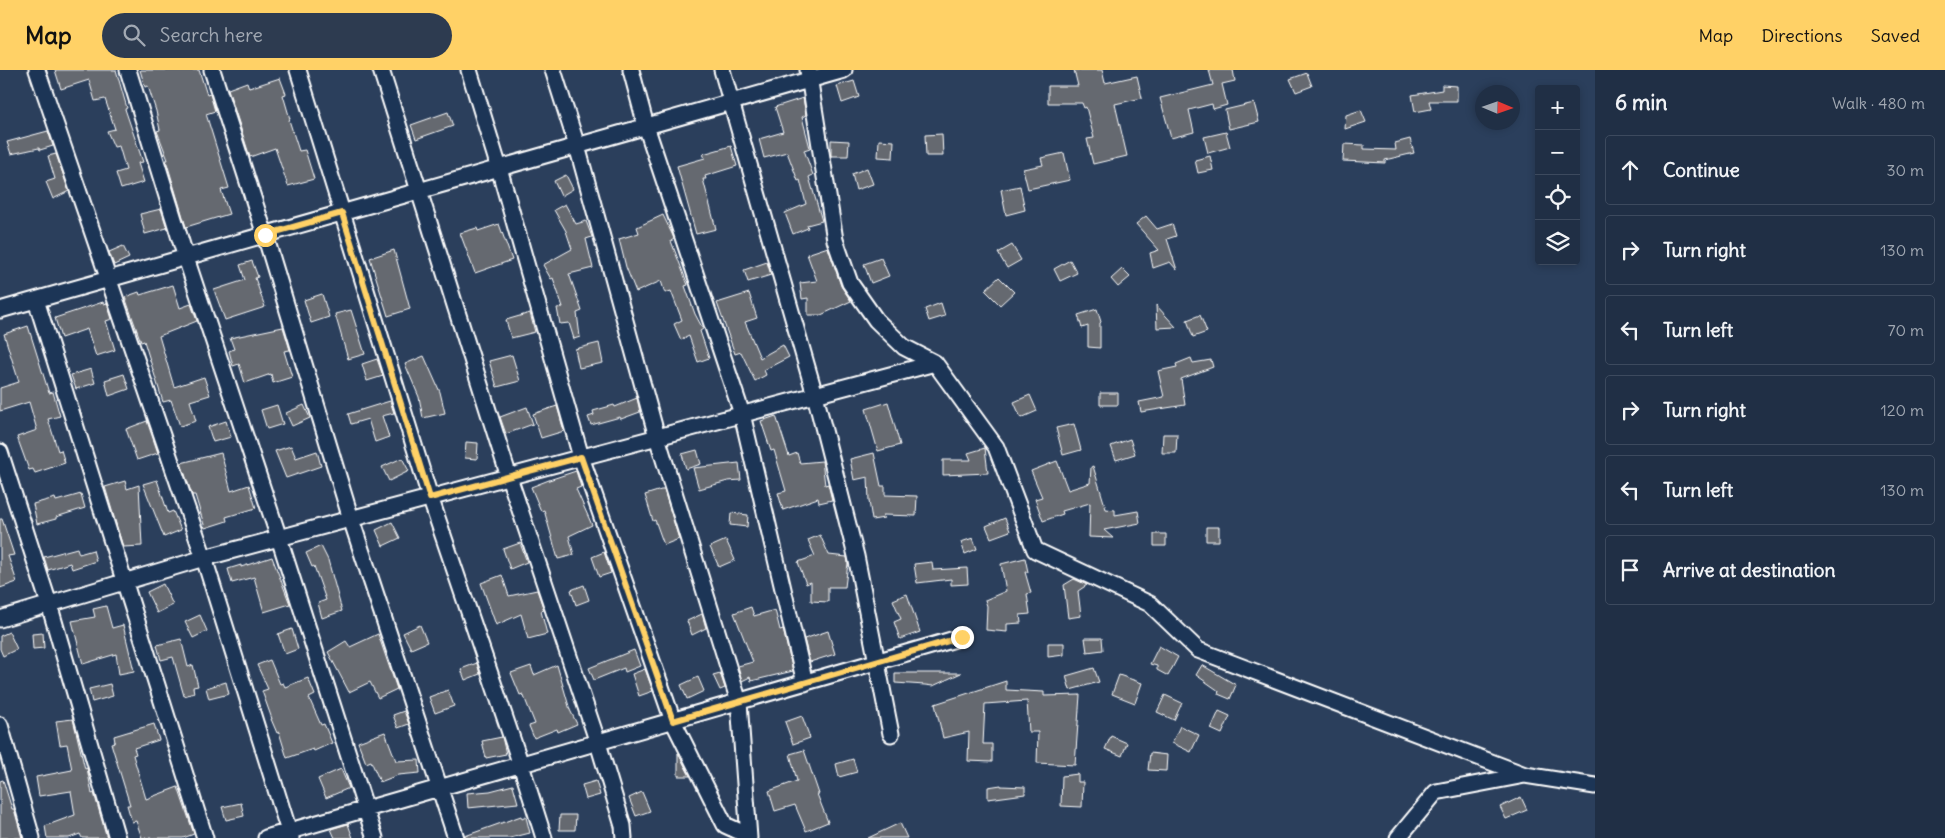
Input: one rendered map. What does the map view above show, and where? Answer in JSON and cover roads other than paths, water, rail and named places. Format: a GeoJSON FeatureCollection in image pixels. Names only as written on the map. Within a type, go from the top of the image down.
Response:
{"type":"FeatureCollection","features":[{"type":"Feature","properties":{"kind":"street"},"geometry":{"type":"LineString","coordinates":[[37,70],[204,558],[290,835]]}},
{"type":"Feature","properties":{"kind":"street"},"geometry":{"type":"LineString","coordinates":[[128,70],[186,258],[279,538],[375,838]]}},
{"type":"Feature","properties":{"kind":"street"},"geometry":{"type":"LineString","coordinates":[[212,70],[265,235],[351,519],[456,838]]}},
{"type":"Feature","properties":{"kind":"street"},"geometry":{"type":"LineString","coordinates":[[298,70],[430,498],[544,838]]}},
{"type":"Feature","properties":{"kind":"street"},"geometry":{"type":"LineString","coordinates":[[382,70],[418,191],[509,477],[598,742],[623,826],[624,838]]}},
{"type":"Feature","properties":{"kind":"street"},"geometry":{"type":"LineString","coordinates":[[469,70],[499,168],[581,457],[673,721],[725,825],[748,836],[739,702],[657,437],[577,146],[553,70]]}},
{"type":"Feature","properties":{"kind":"street"},"geometry":{"type":"LineString","coordinates":[[631,70],[646,126],[742,414],[805,683]]}},
{"type":"Feature","properties":{"kind":"street"},"geometry":{"type":"LineString","coordinates":[[722,70],[816,395],[856,556],[891,734]]}},
{"type":"Feature","properties":{"kind":"street"},"geometry":{"type":"LineString","coordinates":[[0,310],[730,103],[809,75],[844,70]]}},
{"type":"Feature","properties":{"kind":"street"},"geometry":{"type":"LineString","coordinates":[[809,75],[835,240],[850,283],[876,320],[904,347],[935,363],[996,447],[1035,550],[1150,604],[1198,650],[1525,775],[1595,786]]}},
{"type":"Feature","properties":{"kind":"street"},"geometry":{"type":"LineString","coordinates":[[36,300],[205,838]]}},
{"type":"Feature","properties":{"kind":"street"},"geometry":{"type":"LineString","coordinates":[[0,619],[204,558],[935,363]]}},
{"type":"Feature","properties":{"kind":"street"},"geometry":{"type":"LineString","coordinates":[[0,452],[49,604],[117,838]]}},
{"type":"Feature","properties":{"kind":"street"},"geometry":{"type":"LineString","coordinates":[[266,838],[290,835],[367,809],[962,637]]}},
{"type":"Feature","properties":{"kind":"street"},"geometry":{"type":"LineString","coordinates":[[0,725],[32,838]]}},
{"type":"Feature","properties":{"kind":"street"},"geometry":{"type":"LineString","coordinates":[[1398,838],[1436,792],[1525,775]]}}]}
